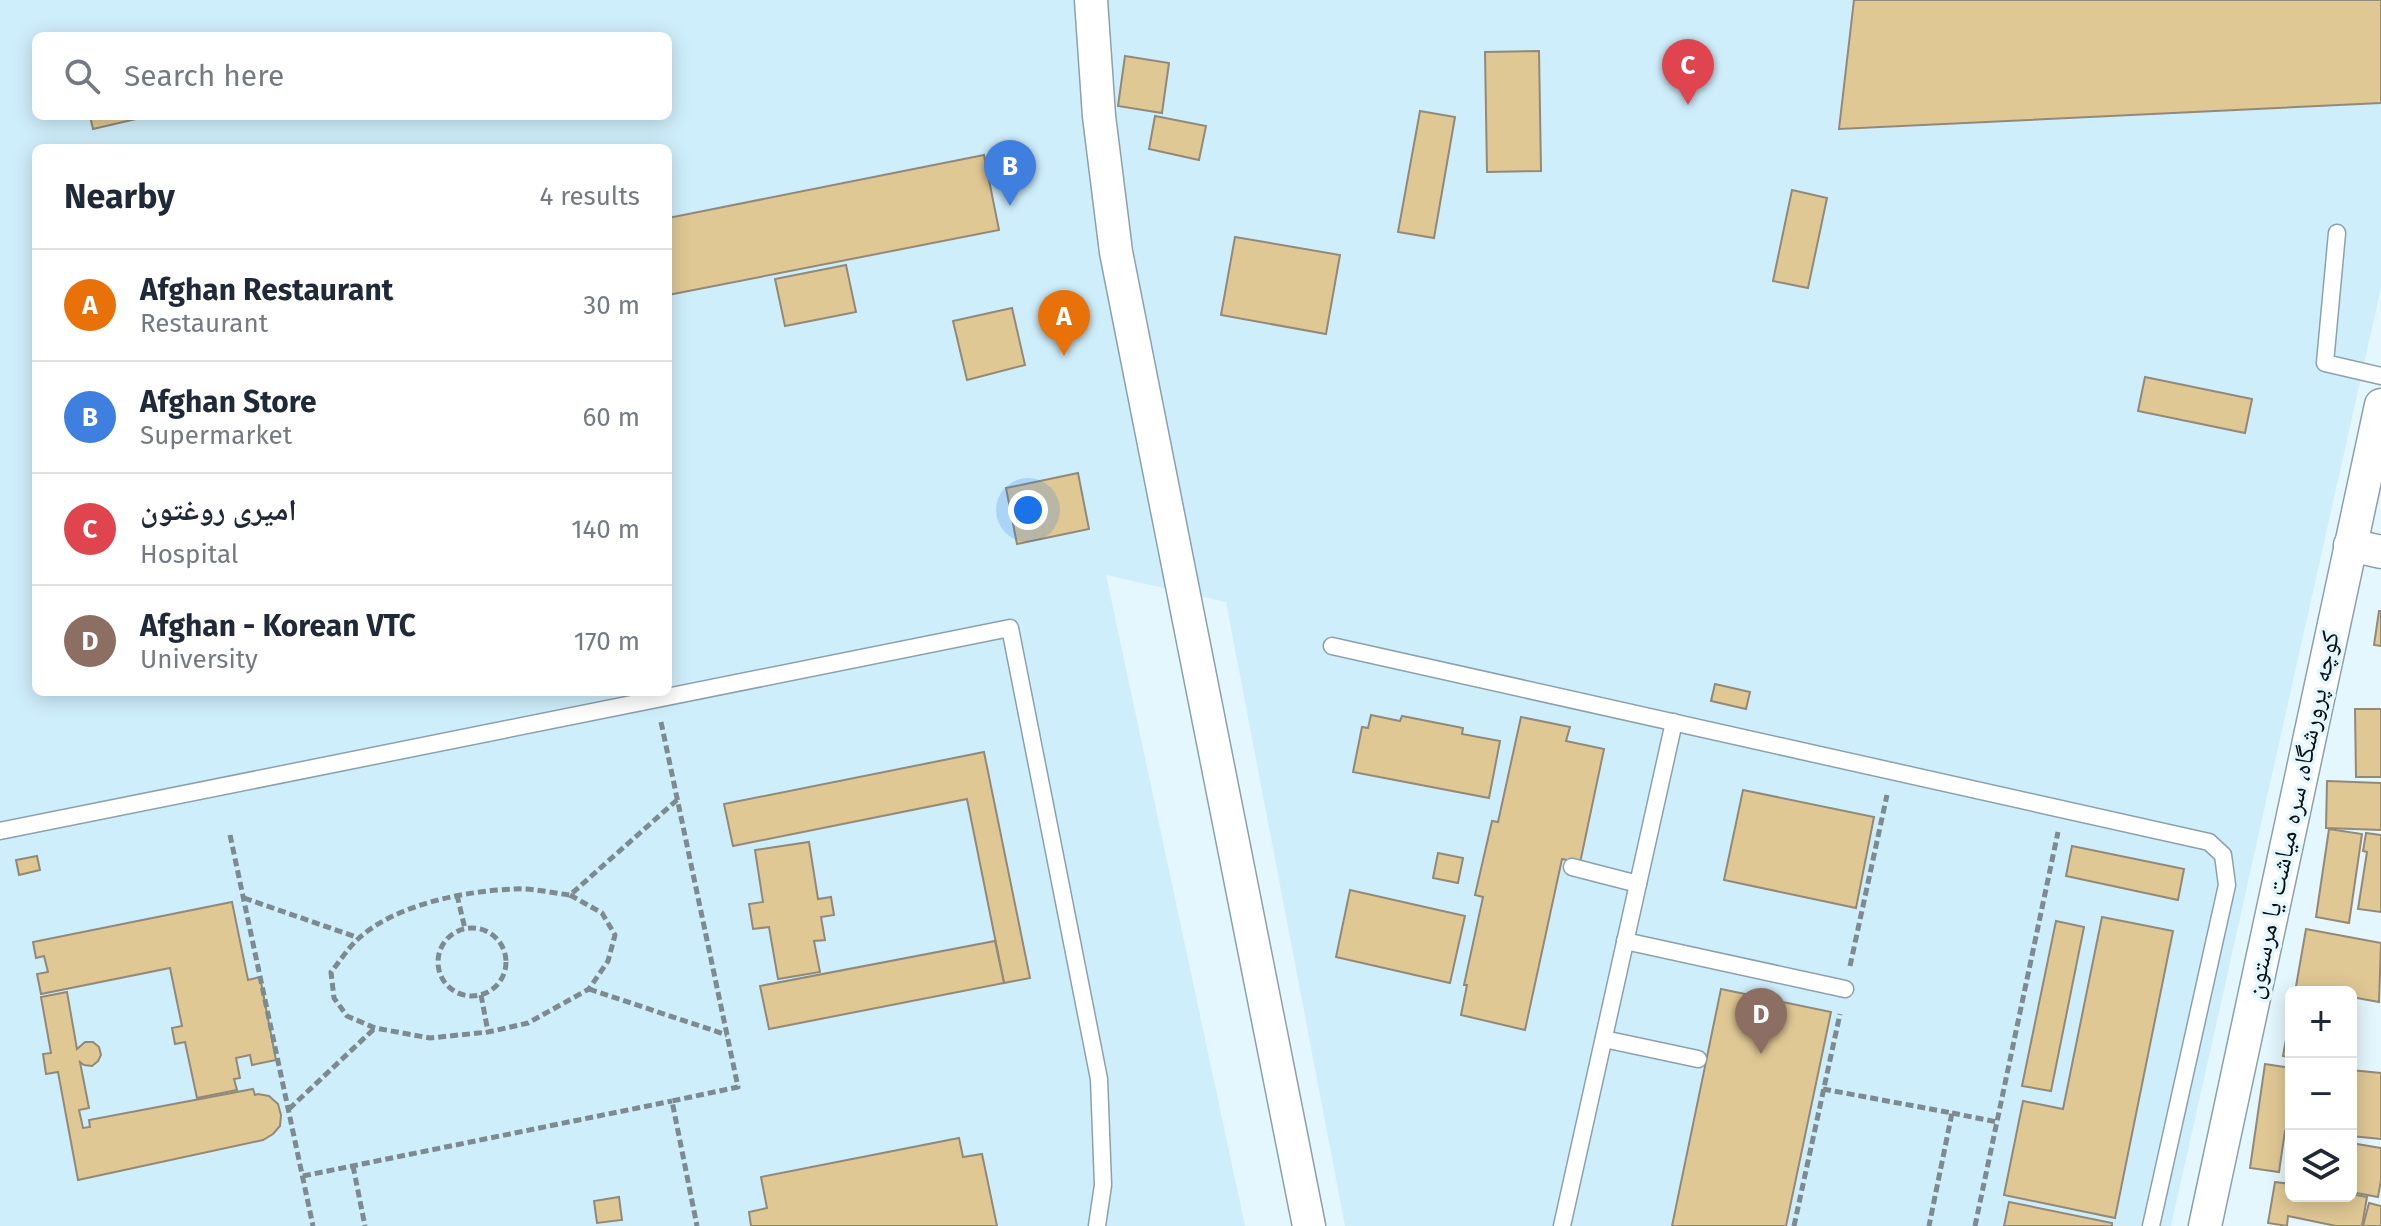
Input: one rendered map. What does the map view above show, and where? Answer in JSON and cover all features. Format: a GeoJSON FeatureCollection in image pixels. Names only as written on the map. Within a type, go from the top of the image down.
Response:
{"type":"FeatureCollection","features":[{"type":"Feature","properties":{"kind":"street"},"geometry":{"type":"LineString","coordinates":[[1091,0],[1099,116],[1116,252],[1309,1226]]}},
{"type":"Feature","properties":{"kind":"street","name":"کوچه پرورشگاه، سره میاشت یا مرستون"},"geometry":{"type":"LineString","coordinates":[[2205,1226],[2381,405]]}},
{"type":"Feature","properties":{"kind":"street"},"geometry":{"type":"LineString","coordinates":[[2350,545],[2381,552]]}},
{"type":"Feature","properties":{"kind":"lane"},"geometry":{"type":"LineString","coordinates":[[2337,233],[2325,363],[2381,376]]}},
{"type":"Feature","properties":{"kind":"lane"},"geometry":{"type":"LineString","coordinates":[[672,696],[1010,628],[1099,1079],[1103,1185],[1097,1226]]}},
{"type":"Feature","properties":{"kind":"lane"},"geometry":{"type":"LineString","coordinates":[[1332,646],[2209,842],[2223,855],[2227,885],[2151,1226]]}},
{"type":"Feature","properties":{"kind":"lane"},"geometry":{"type":"LineString","coordinates":[[0,831],[671,696]]}},
{"type":"Feature","properties":{"kind":"lane"},"geometry":{"type":"LineString","coordinates":[[1562,1226],[1674,722]]}},
{"type":"Feature","properties":{"kind":"lane"},"geometry":{"type":"LineString","coordinates":[[1572,867],[1638,884]]}},
{"type":"Feature","properties":{"kind":"lane"},"geometry":{"type":"LineString","coordinates":[[1625,941],[1845,989]]}},
{"type":"Feature","properties":{"kind":"lane"},"geometry":{"type":"LineString","coordinates":[[1604,1039],[1698,1059]]}},
{"type":"Feature","properties":{"kind":"path"},"geometry":{"type":"LineString","coordinates":[[303,1176],[738,1087],[656,699]]}},
{"type":"Feature","properties":{"kind":"path"},"geometry":{"type":"LineString","coordinates":[[570,895],[677,800]]}},
{"type":"Feature","properties":{"kind":"path"},"geometry":{"type":"LineString","coordinates":[[1975,1226],[2063,809]]}},
{"type":"Feature","properties":{"kind":"path"},"geometry":{"type":"LineString","coordinates":[[230,835],[313,1226]]}},
{"type":"Feature","properties":{"kind":"path"},"geometry":{"type":"LineString","coordinates":[[517,889],[570,895],[602,913],[615,935],[608,961],[589,989],[528,1023],[488,1032],[430,1038],[375,1028],[347,1016],[334,998],[331,972],[359,938],[386,920],[418,906],[457,895],[517,889]]}},
{"type":"Feature","properties":{"kind":"path"},"geometry":{"type":"LineString","coordinates":[[457,895],[465,929]]}},
{"type":"Feature","properties":{"kind":"path"},"geometry":{"type":"LineString","coordinates":[[244,898],[359,938]]}},
{"type":"Feature","properties":{"kind":"path"},"geometry":{"type":"LineString","coordinates":[[477,928],[488,932],[504,949],[505,972],[492,991],[481,995],[459,994],[450,988],[438,970],[440,948],[446,939],[465,929],[477,928]]}},
{"type":"Feature","properties":{"kind":"path"},"geometry":{"type":"LineString","coordinates":[[589,989],[727,1035]]}},
{"type":"Feature","properties":{"kind":"path"},"geometry":{"type":"LineString","coordinates":[[481,995],[488,1032]]}},
{"type":"Feature","properties":{"kind":"path"},"geometry":{"type":"LineString","coordinates":[[289,1109],[375,1028]]}},
{"type":"Feature","properties":{"kind":"path"},"geometry":{"type":"LineString","coordinates":[[1823,1089],[1997,1122]]}},
{"type":"Feature","properties":{"kind":"path"},"geometry":{"type":"LineString","coordinates":[[672,1101],[697,1226]]}},
{"type":"Feature","properties":{"kind":"path"},"geometry":{"type":"LineString","coordinates":[[1929,1226],[1952,1113]]}},
{"type":"Feature","properties":{"kind":"path"},"geometry":{"type":"LineString","coordinates":[[353,1166],[365,1226]]}},
{"type":"Feature","properties":{"kind":"shaded area"},"geometry":{"type":"Polygon","coordinates":[[[0,0],[2381,0],[2381,288],[2171,1226],[1345,1226],[1226,602],[1106,575],[1245,1226],[0,1226],[0,0]]]}},
{"type":"Feature","properties":{"kind":"building"},"geometry":{"type":"Polygon","coordinates":[[[1854,0],[2381,0],[2381,103],[1839,129],[1854,0]]]}},
{"type":"Feature","properties":{"kind":"building"},"geometry":{"type":"Polygon","coordinates":[[[1539,51],[1541,171],[1487,172],[1485,52],[1539,51]]]}},
{"type":"Feature","properties":{"kind":"building"},"geometry":{"type":"Polygon","coordinates":[[[1125,56],[1169,63],[1162,113],[1118,106],[1125,56]]]}},
{"type":"Feature","properties":{"kind":"building"},"geometry":{"type":"Polygon","coordinates":[[[1420,111],[1455,117],[1434,238],[1398,232],[1420,111]]]}},
{"type":"Feature","properties":{"kind":"building"},"geometry":{"type":"Polygon","coordinates":[[[1155,116],[1206,126],[1199,160],[1149,149],[1155,116]]]}},
{"type":"Feature","properties":{"kind":"building"},"geometry":{"type":"Polygon","coordinates":[[[91,120],[132,120],[93,129],[91,120]]]}},
{"type":"Feature","properties":{"kind":"building"},"geometry":{"type":"Polygon","coordinates":[[[984,155],[999,230],[672,294],[672,217],[984,155]]]}},
{"type":"Feature","properties":{"kind":"building"},"geometry":{"type":"Polygon","coordinates":[[[1792,190],[1827,198],[1808,288],[1773,281],[1792,190]]]}},
{"type":"Feature","properties":{"kind":"building"},"geometry":{"type":"Polygon","coordinates":[[[1235,237],[1340,255],[1326,334],[1221,315],[1235,237]]]}},
{"type":"Feature","properties":{"kind":"building"},"geometry":{"type":"Polygon","coordinates":[[[846,265],[856,312],[785,326],[775,279],[846,265]]]}},
{"type":"Feature","properties":{"kind":"building"},"geometry":{"type":"Polygon","coordinates":[[[1012,308],[1025,365],[967,380],[953,321],[1012,308]]]}},
{"type":"Feature","properties":{"kind":"building"},"geometry":{"type":"Polygon","coordinates":[[[2145,377],[2252,399],[2245,433],[2138,411],[2145,377]]]}},
{"type":"Feature","properties":{"kind":"building"},"geometry":{"type":"Polygon","coordinates":[[[1078,473],[1089,529],[1017,544],[1006,488],[1078,473]]]}},
{"type":"Feature","properties":{"kind":"building"},"geometry":{"type":"Polygon","coordinates":[[[2381,611],[2381,646],[2374,645],[2381,611]]]}},
{"type":"Feature","properties":{"kind":"building"},"geometry":{"type":"Polygon","coordinates":[[[1715,684],[1750,692],[1746,709],[1711,701],[1715,684]]]}},
{"type":"Feature","properties":{"kind":"building"},"geometry":{"type":"Polygon","coordinates":[[[2355,709],[2381,709],[2381,777],[2356,777],[2355,709]]]}},
{"type":"Feature","properties":{"kind":"building"},"geometry":{"type":"Polygon","coordinates":[[[1371,715],[1400,721],[1402,716],[1463,728],[1462,734],[1500,741],[1489,798],[1353,772],[1362,727],[1368,728],[1371,715]]]}},
{"type":"Feature","properties":{"kind":"building"},"geometry":{"type":"Polygon","coordinates":[[[1521,717],[1570,727],[1566,741],[1604,749],[1580,863],[1562,859],[1525,1030],[1461,1015],[1467,985],[1464,985],[1483,897],[1475,895],[1492,821],[1498,822],[1521,717]]]}},
{"type":"Feature","properties":{"kind":"building"},"geometry":{"type":"Polygon","coordinates":[[[984,752],[1030,978],[1004,983],[967,799],[733,846],[724,804],[984,752]]]}},
{"type":"Feature","properties":{"kind":"building"},"geometry":{"type":"Polygon","coordinates":[[[2327,781],[2381,783],[2381,830],[2326,828],[2327,781]]]}},
{"type":"Feature","properties":{"kind":"building"},"geometry":{"type":"Polygon","coordinates":[[[1743,790],[1874,817],[1856,908],[1724,880],[1743,790]]]}},
{"type":"Feature","properties":{"kind":"building"},"geometry":{"type":"Polygon","coordinates":[[[2329,829],[2362,834],[2349,923],[2316,917],[2329,829]]]}},
{"type":"Feature","properties":{"kind":"building"},"geometry":{"type":"Polygon","coordinates":[[[2366,833],[2381,835],[2381,912],[2358,909],[2367,852],[2363,851],[2366,833]]]}},
{"type":"Feature","properties":{"kind":"building"},"geometry":{"type":"Polygon","coordinates":[[[809,842],[818,899],[831,897],[834,915],[821,917],[825,940],[814,941],[820,972],[778,979],[769,927],[753,929],[749,904],[763,902],[755,850],[809,842]]]}},
{"type":"Feature","properties":{"kind":"building"},"geometry":{"type":"Polygon","coordinates":[[[2072,846],[2184,869],[2178,900],[2066,876],[2072,846]]]}},
{"type":"Feature","properties":{"kind":"building"},"geometry":{"type":"Polygon","coordinates":[[[1438,853],[1463,858],[1458,883],[1433,878],[1438,853]]]}},
{"type":"Feature","properties":{"kind":"building"},"geometry":{"type":"Polygon","coordinates":[[[37,856],[40,870],[19,875],[16,860],[37,856]]]}},
{"type":"Feature","properties":{"kind":"building"},"geometry":{"type":"Polygon","coordinates":[[[1350,890],[1465,916],[1450,983],[1336,957],[1350,890]]]}},
{"type":"Feature","properties":{"kind":"building"},"geometry":{"type":"Polygon","coordinates":[[[232,902],[248,980],[260,977],[276,1060],[252,1065],[250,1055],[236,1058],[240,1078],[234,1079],[237,1090],[197,1098],[185,1042],[175,1044],[172,1028],[182,1026],[170,968],[41,994],[37,974],[48,972],[44,956],[36,958],[33,942],[232,902]]]}},
{"type":"Feature","properties":{"kind":"building"},"geometry":{"type":"Polygon","coordinates":[[[2102,917],[2173,931],[2115,1218],[2004,1195],[2023,1101],[2063,1109],[2102,917]]]}},
{"type":"Feature","properties":{"kind":"building"},"geometry":{"type":"Polygon","coordinates":[[[2056,921],[2084,927],[2051,1091],[2022,1086],[2056,921]]]}},
{"type":"Feature","properties":{"kind":"building"},"geometry":{"type":"Polygon","coordinates":[[[2306,929],[2381,943],[2379,1002],[2357,998],[2357,986],[2296,986],[2306,929]]]}},
{"type":"Feature","properties":{"kind":"building"},"geometry":{"type":"Polygon","coordinates":[[[995,941],[1004,983],[769,1029],[760,986],[995,941]]]}},
{"type":"Feature","properties":{"kind":"building"},"geometry":{"type":"Polygon","coordinates":[[[1721,989],[1831,1012],[1786,1226],[1672,1226],[1721,989]]]}},
{"type":"Feature","properties":{"kind":"building"},"geometry":{"type":"Polygon","coordinates":[[[67,992],[77,1049],[85,1042],[93,1042],[99,1047],[101,1055],[92,1066],[80,1062],[89,1108],[79,1110],[83,1128],[90,1127],[89,1120],[253,1089],[255,1095],[269,1096],[278,1104],[280,1126],[263,1140],[78,1180],[58,1072],[46,1074],[43,1054],[51,1053],[41,997],[67,992]]]}},
{"type":"Feature","properties":{"kind":"building"},"geometry":{"type":"Polygon","coordinates":[[[2265,1064],[2285,1067],[2285,1131],[2279,1172],[2250,1168],[2265,1064]]]}},
{"type":"Feature","properties":{"kind":"building"},"geometry":{"type":"Polygon","coordinates":[[[2357,1071],[2381,1073],[2381,1139],[2357,1137],[2357,1071]]]}},
{"type":"Feature","properties":{"kind":"building"},"geometry":{"type":"Polygon","coordinates":[[[959,1138],[963,1157],[982,1154],[997,1226],[751,1226],[749,1212],[767,1208],[761,1177],[959,1138]]]}},
{"type":"Feature","properties":{"kind":"building"},"geometry":{"type":"Polygon","coordinates":[[[2357,1144],[2381,1148],[2378,1197],[2357,1193],[2357,1144]]]}},
{"type":"Feature","properties":{"kind":"building"},"geometry":{"type":"Polygon","coordinates":[[[2275,1182],[2285,1183],[2285,1202],[2357,1202],[2357,1195],[2367,1197],[2362,1226],[2336,1226],[2288,1216],[2287,1226],[2268,1223],[2275,1182]]]}},
{"type":"Feature","properties":{"kind":"building"},"geometry":{"type":"Polygon","coordinates":[[[619,1197],[622,1220],[597,1223],[594,1201],[619,1197]]]}},
{"type":"Feature","properties":{"kind":"building"},"geometry":{"type":"Polygon","coordinates":[[[2009,1202],[2112,1223],[2112,1226],[2004,1226],[2009,1202]]]}},
{"type":"Feature","properties":{"kind":"building"},"geometry":{"type":"Polygon","coordinates":[[[2369,1203],[2381,1206],[2381,1226],[2363,1226],[2369,1203]]]}},
{"type":"Feature","properties":{"kind":"place","name":"امیری روغتون"},"geometry":{"type":"Point","coordinates":[1688,105]}},
{"type":"Feature","properties":{"kind":"place","name":"Afghan Store"},"geometry":{"type":"Point","coordinates":[1010,206]}},
{"type":"Feature","properties":{"kind":"place","name":"Afghan Restaurant"},"geometry":{"type":"Point","coordinates":[1064,356]}},
{"type":"Feature","properties":{"kind":"place","name":"Afghan - Korean VTC"},"geometry":{"type":"Point","coordinates":[1761,1054]}}]}
